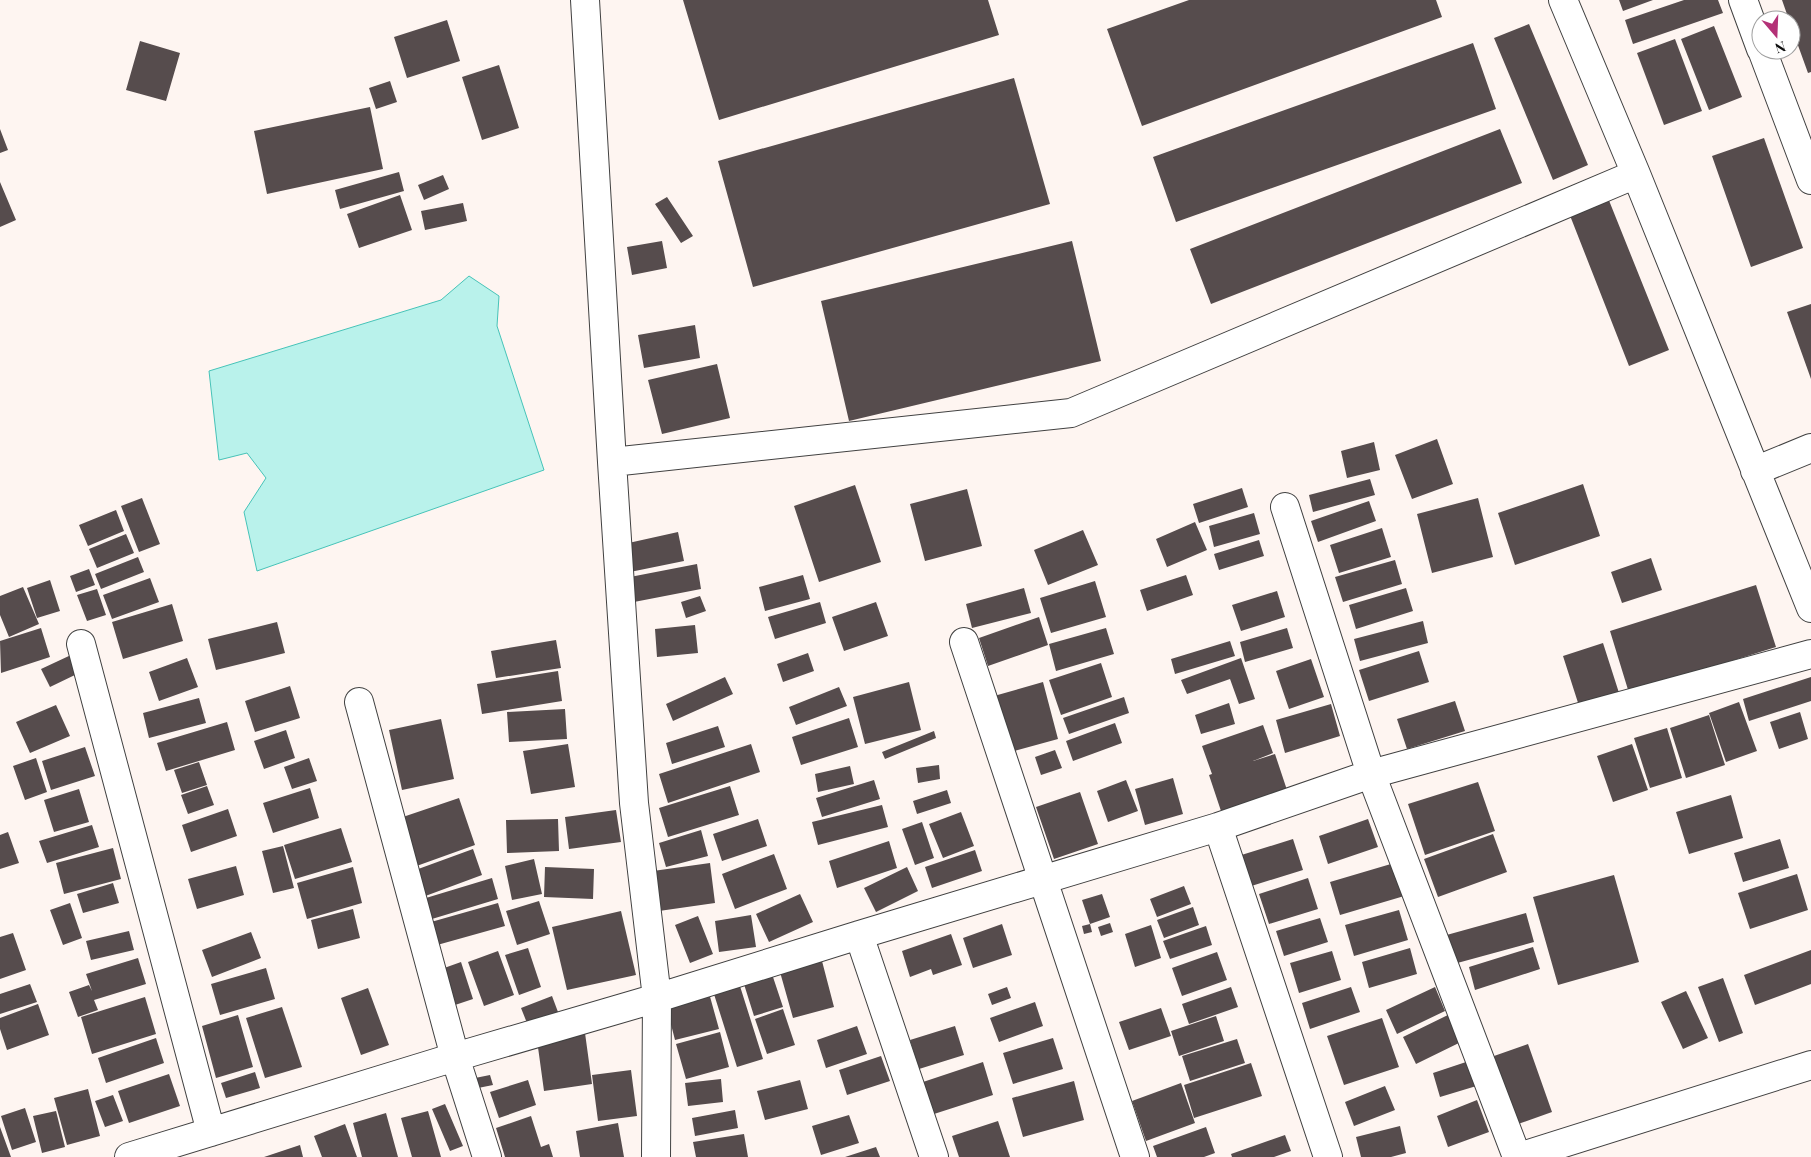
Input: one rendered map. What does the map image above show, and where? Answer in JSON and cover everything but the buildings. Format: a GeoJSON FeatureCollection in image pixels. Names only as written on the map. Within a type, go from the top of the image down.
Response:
{"type":"FeatureCollection","features":[{"type":"Feature","properties":{"kind":"street"},"geometry":{"type":"LineString","coordinates":[[585,0],[634,803],[656,998],[656,1157]]}},
{"type":"Feature","properties":{"kind":"street"},"geometry":{"type":"LineString","coordinates":[[1563,0],[1636,174],[1811,608]]}},
{"type":"Feature","properties":{"kind":"street"},"geometry":{"type":"LineString","coordinates":[[1742,0],[1751,23]]}},
{"type":"Feature","properties":{"kind":"street"},"geometry":{"type":"LineString","coordinates":[[1765,60],[1811,180]]}},
{"type":"Feature","properties":{"kind":"street"},"geometry":{"type":"LineString","coordinates":[[612,462],[1072,414],[1636,174]]}},
{"type":"Feature","properties":{"kind":"street"},"geometry":{"type":"LineString","coordinates":[[1755,471],[1811,448]]}},
{"type":"Feature","properties":{"kind":"street"},"geometry":{"type":"LineString","coordinates":[[1285,507],[1371,774],[1518,1157],[1811,1064]]}},
{"type":"Feature","properties":{"kind":"street"},"geometry":{"type":"LineString","coordinates":[[964,642],[1135,1157]]}},
{"type":"Feature","properties":{"kind":"street"},"geometry":{"type":"LineString","coordinates":[[81,644],[211,1132]]}},
{"type":"Feature","properties":{"kind":"street"},"geometry":{"type":"LineString","coordinates":[[129,1157],[1218,826],[1371,774],[1811,654]]}},
{"type":"Feature","properties":{"kind":"street"},"geometry":{"type":"LineString","coordinates":[[359,702],[455,1057],[487,1157]]}},
{"type":"Feature","properties":{"kind":"street"},"geometry":{"type":"LineString","coordinates":[[1218,826],[1328,1157]]}},
{"type":"Feature","properties":{"kind":"street"},"geometry":{"type":"LineString","coordinates":[[858,935],[934,1157]]}},
{"type":"Feature","properties":{"kind":"water"},"geometry":{"type":"Polygon","coordinates":[[[469,276],[499,296],[497,326],[544,470],[257,571],[244,512],[266,478],[247,453],[219,460],[209,371],[441,300],[469,276]]]}}]}
